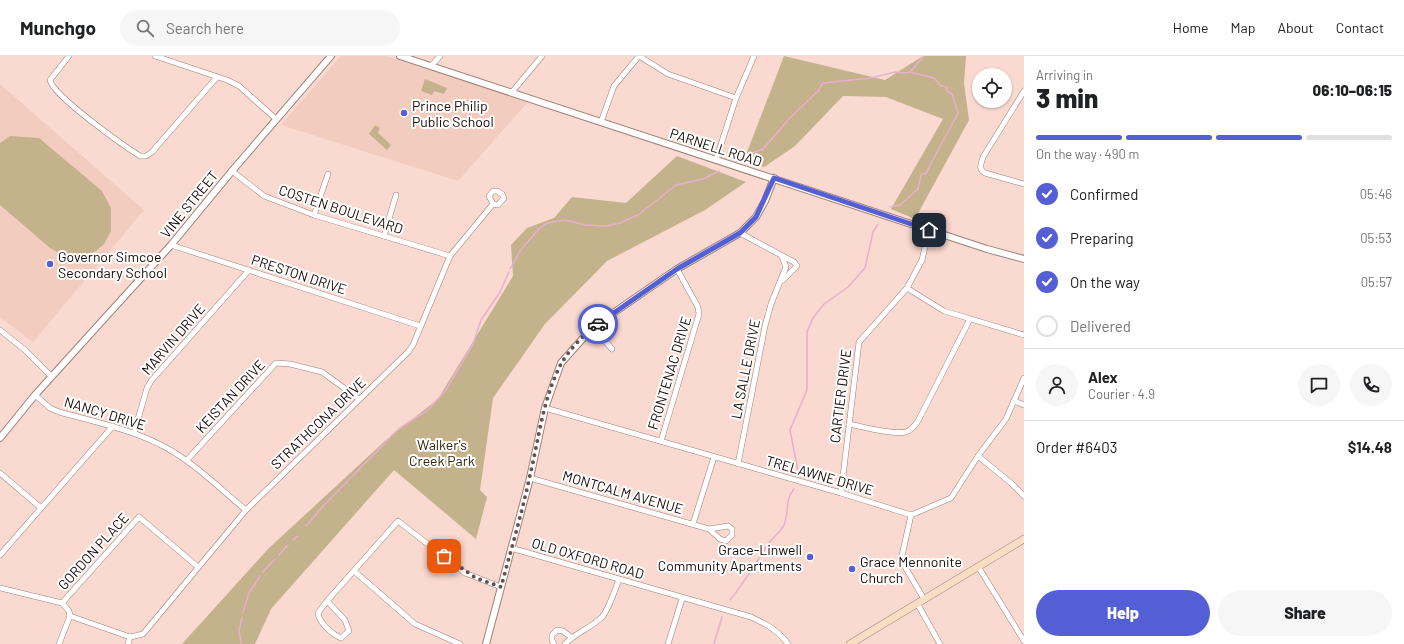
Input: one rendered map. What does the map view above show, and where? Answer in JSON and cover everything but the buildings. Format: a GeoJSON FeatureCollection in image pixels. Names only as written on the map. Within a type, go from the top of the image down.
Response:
{"type":"FeatureCollection","features":[{"type":"Feature","properties":{"kind":"main road"},"geometry":{"type":"LineString","coordinates":[[850,644],[916,603],[979,568],[1024,539]]}},
{"type":"Feature","properties":{"kind":"street"},"geometry":{"type":"LineString","coordinates":[[70,56],[52,75],[50,80],[52,88],[87,118],[140,156],[146,156],[152,152],[217,77]]}},
{"type":"Feature","properties":{"kind":"street"},"geometry":{"type":"LineString","coordinates":[[155,56],[239,86],[276,119]]}},
{"type":"Feature","properties":{"kind":"street","name":"VINE STREET"},"geometry":{"type":"LineString","coordinates":[[0,438],[36,395],[171,245],[276,119],[331,56]]}},
{"type":"Feature","properties":{"kind":"street","name":"PARNELL ROAD"},"geometry":{"type":"LineString","coordinates":[[400,56],[929,230],[1024,259]]}},
{"type":"Feature","properties":{"kind":"street"},"geometry":{"type":"LineString","coordinates":[[431,66],[440,56]]}},
{"type":"Feature","properties":{"kind":"street"},"geometry":{"type":"LineString","coordinates":[[512,92],[542,56]]}},
{"type":"Feature","properties":{"kind":"street"},"geometry":{"type":"LineString","coordinates":[[601,122],[614,86],[639,56],[668,74],[736,98]]}},
{"type":"Feature","properties":{"kind":"street"},"geometry":{"type":"LineString","coordinates":[[716,160],[736,98],[754,56]]}},
{"type":"Feature","properties":{"kind":"street"},"geometry":{"type":"LineString","coordinates":[[1024,90],[983,157],[980,167],[985,173],[1024,184]]}},
{"type":"Feature","properties":{"kind":"street","name":"COSTEN BOULEVARD"},"geometry":{"type":"LineString","coordinates":[[232,171],[264,196],[314,215],[450,256]]}},
{"type":"Feature","properties":{"kind":"street"},"geometry":{"type":"LineString","coordinates":[[314,215],[328,174]]}},
{"type":"Feature","properties":{"kind":"street"},"geometry":{"type":"LineString","coordinates":[[486,644],[530,478],[545,408],[561,363],[593,328],[677,269],[740,233],[756,217],[774,178]]}},
{"type":"Feature","properties":{"kind":"street"},"geometry":{"type":"LineString","coordinates":[[384,236],[396,195]]}},
{"type":"Feature","properties":{"kind":"street","name":"STRATHCONA DRIVE"},"geometry":{"type":"LineString","coordinates":[[130,637],[143,634],[246,510],[408,352],[450,256],[493,204]]}},
{"type":"Feature","properties":{"kind":"street","name":"CARTIER DRIVE"},"geometry":{"type":"LineString","coordinates":[[841,493],[859,342],[907,288],[922,260],[929,230]]}},
{"type":"Feature","properties":{"kind":"street","name":"LA SALLE DRIVE"},"geometry":{"type":"LineString","coordinates":[[740,233],[782,257],[794,262],[797,266],[782,281]]}},
{"type":"Feature","properties":{"kind":"street","name":"PRESTON DRIVE"},"geometry":{"type":"LineString","coordinates":[[171,245],[420,326]]}},
{"type":"Feature","properties":{"kind":"street","name":"LA SALLE DRIVE"},"geometry":{"type":"LineString","coordinates":[[738,464],[765,326],[771,304],[782,281],[786,267],[782,257]]}},
{"type":"Feature","properties":{"kind":"street","name":"FRONTENAC DRIVE"},"geometry":{"type":"LineString","coordinates":[[661,441],[699,314],[698,307],[677,269]]}},
{"type":"Feature","properties":{"kind":"street","name":"MARVIN DRIVE"},"geometry":{"type":"LineString","coordinates":[[134,433],[147,388],[151,381],[249,270]]}},
{"type":"Feature","properties":{"kind":"street"},"geometry":{"type":"LineString","coordinates":[[907,288],[944,311],[1024,335]]}},
{"type":"Feature","properties":{"kind":"street"},"geometry":{"type":"LineString","coordinates":[[849,424],[899,433],[913,428],[970,319]]}},
{"type":"Feature","properties":{"kind":"street"},"geometry":{"type":"LineString","coordinates":[[593,328],[612,349]]}},
{"type":"Feature","properties":{"kind":"street"},"geometry":{"type":"LineString","coordinates":[[1,331],[25,350],[52,377]]}},
{"type":"Feature","properties":{"kind":"street","name":"KEISTAN DRIVE"},"geometry":{"type":"LineString","coordinates":[[187,460],[276,363],[280,362],[322,372],[359,399]]}},
{"type":"Feature","properties":{"kind":"street"},"geometry":{"type":"LineString","coordinates":[[924,599],[901,560],[911,515],[951,498],[978,456],[1002,425],[1024,378]]}},
{"type":"Feature","properties":{"kind":"street","name":"NANCY DRIVE"},"geometry":{"type":"LineString","coordinates":[[36,395],[50,408],[59,412],[134,433],[187,460],[246,510]]}},
{"type":"Feature","properties":{"kind":"street"},"geometry":{"type":"LineString","coordinates":[[1014,401],[1024,405]]}},
{"type":"Feature","properties":{"kind":"street","name":"TRELAWNE DRIVE"},"geometry":{"type":"LineString","coordinates":[[545,408],[841,493],[911,515]]}},
{"type":"Feature","properties":{"kind":"street"},"geometry":{"type":"LineString","coordinates":[[0,555],[113,426]]}},
{"type":"Feature","properties":{"kind":"street"},"geometry":{"type":"LineString","coordinates":[[978,456],[1011,482],[1024,496]]}},
{"type":"Feature","properties":{"kind":"street"},"geometry":{"type":"LineString","coordinates":[[693,524],[714,457]]}},
{"type":"Feature","properties":{"kind":"street"},"geometry":{"type":"LineString","coordinates":[[0,473],[41,508]]}},
{"type":"Feature","properties":{"kind":"street","name":"MONTCALM AVENUE"},"geometry":{"type":"LineString","coordinates":[[530,478],[709,529]]}},
{"type":"Feature","properties":{"kind":"street","name":"GORDON PLACE"},"geometry":{"type":"LineString","coordinates":[[62,603],[139,517],[198,567]]}},
{"type":"Feature","properties":{"kind":"street"},"geometry":{"type":"LineString","coordinates":[[327,602],[348,624],[349,631],[341,638],[318,618],[318,613],[327,602],[398,522],[465,573],[501,587]]}},
{"type":"Feature","properties":{"kind":"street","name":"OLD OXFORD ROAD"},"geometry":{"type":"LineString","coordinates":[[512,548],[682,599],[750,617],[768,625],[782,636],[788,644]]}},
{"type":"Feature","properties":{"kind":"street"},"geometry":{"type":"LineString","coordinates":[[979,568],[1024,641]]}},
{"type":"Feature","properties":{"kind":"street"},"geometry":{"type":"LineString","coordinates":[[354,572],[415,624],[460,644]]}},
{"type":"Feature","properties":{"kind":"street"},"geometry":{"type":"LineString","coordinates":[[565,644],[571,637],[581,633],[603,616],[619,580]]}},
{"type":"Feature","properties":{"kind":"street"},"geometry":{"type":"LineString","coordinates":[[0,588],[62,603],[69,611],[70,616],[59,644]]}},
{"type":"Feature","properties":{"kind":"street"},"geometry":{"type":"LineString","coordinates":[[668,644],[682,599]]}},
{"type":"Feature","properties":{"kind":"street"},"geometry":{"type":"LineString","coordinates":[[916,603],[940,644]]}},
{"type":"Feature","properties":{"kind":"street"},"geometry":{"type":"LineString","coordinates":[[70,616],[130,637],[128,644]]}},
{"type":"Feature","properties":{"kind":"street"},"geometry":{"type":"LineString","coordinates":[[554,644],[552,635],[557,630],[563,631],[571,637]]}},
{"type":"Feature","properties":{"kind":"shaded area","name":"Prince Philip Public School"},"geometry":{"type":"Polygon","coordinates":[[[341,56],[386,56],[528,102],[458,181],[281,125],[341,56]]]}},
{"type":"Feature","properties":{"kind":"shaded area","name":"Governor Simcoe Secondary School"},"geometry":{"type":"Polygon","coordinates":[[[0,84],[144,210],[33,342],[0,317],[0,84]]]}},
{"type":"Feature","properties":{"kind":"green space"},"geometry":{"type":"Polygon","coordinates":[[[784,56],[885,80],[923,56],[966,56],[964,83],[969,120],[915,219],[891,209],[943,119],[886,97],[843,96],[795,146],[764,167],[744,160],[784,56]]]}},
{"type":"Feature","properties":{"kind":"green space"},"geometry":{"type":"Polygon","coordinates":[[[425,79],[447,88],[444,94],[434,91],[432,95],[421,91],[425,79]]]}},
{"type":"Feature","properties":{"kind":"green space"},"geometry":{"type":"Polygon","coordinates":[[[375,125],[380,128],[378,133],[391,145],[387,150],[369,134],[375,125]]]}},
{"type":"Feature","properties":{"kind":"green space"},"geometry":{"type":"Polygon","coordinates":[[[10,136],[39,138],[102,191],[111,208],[111,231],[104,244],[96,251],[83,256],[61,254],[50,248],[0,205],[0,143],[10,136]]]}},
{"type":"Feature","properties":{"kind":"green space","name":"Walker's Creek Park"},"geometry":{"type":"Polygon","coordinates":[[[677,156],[746,182],[705,210],[607,261],[545,324],[493,398],[480,490],[487,497],[476,539],[394,470],[271,609],[255,644],[182,644],[268,549],[386,440],[438,399],[513,276],[511,245],[527,228],[554,218],[572,197],[626,203],[677,156]]]}},
{"type":"Feature","properties":{"kind":"waterway"},"geometry":{"type":"LineString","coordinates":[[736,161],[744,156],[763,149],[789,119],[818,91],[823,83],[871,78],[895,72],[910,72],[924,56]]}},
{"type":"Feature","properties":{"kind":"waterway"},"geometry":{"type":"LineString","coordinates":[[890,207],[900,205],[918,189],[921,175],[926,173],[958,113],[952,94],[947,91],[947,87],[941,86],[934,78],[910,72]]}},
{"type":"Feature","properties":{"kind":"waterway"},"geometry":{"type":"LineString","coordinates":[[510,269],[522,248],[539,229],[547,223],[565,220],[585,225],[606,226],[620,223],[638,215],[676,185],[703,179],[719,171]]}},
{"type":"Feature","properties":{"kind":"waterway"},"geometry":{"type":"LineString","coordinates":[[798,471],[790,430],[807,390],[807,332],[813,318],[824,304],[848,287],[865,268],[873,232],[878,224]]}},
{"type":"Feature","properties":{"kind":"waterway"},"geometry":{"type":"LineString","coordinates":[[391,436],[400,428],[428,410],[446,390],[473,344],[481,320],[500,292],[509,272]]}},
{"type":"Feature","properties":{"kind":"waterway"},"geometry":{"type":"LineString","coordinates":[[306,526],[324,505],[390,438]]}},
{"type":"Feature","properties":{"kind":"waterway"},"geometry":{"type":"LineString","coordinates":[[730,600],[769,543],[783,527],[789,498],[794,489]]}},
{"type":"Feature","properties":{"kind":"waterway"},"geometry":{"type":"LineString","coordinates":[[293,540],[297,536]]}},
{"type":"Feature","properties":{"kind":"waterway"},"geometry":{"type":"LineString","coordinates":[[279,555],[288,545]]}},
{"type":"Feature","properties":{"kind":"waterway"},"geometry":{"type":"LineString","coordinates":[[263,572],[275,559]]}},
{"type":"Feature","properties":{"kind":"waterway"},"geometry":{"type":"LineString","coordinates":[[243,612],[249,593],[260,576]]}},
{"type":"Feature","properties":{"kind":"waterway"},"geometry":{"type":"LineString","coordinates":[[714,644],[722,617]]}},
{"type":"Feature","properties":{"kind":"waterway"},"geometry":{"type":"LineString","coordinates":[[241,644],[239,630],[242,618]]}},
{"type":"Feature","properties":{"kind":"way so far"},"geometry":{"type":"LineString","coordinates":[[444,556],[465,573],[501,587],[530,478],[545,408],[561,363],[580,341],[598,324]]}},
{"type":"Feature","properties":{"kind":"place","name":"Prince Philip Public School"},"geometry":{"type":"Point","coordinates":[404,113]}},
{"type":"Feature","properties":{"kind":"place","name":"Governor Simcoe Secondary School"},"geometry":{"type":"Point","coordinates":[50,264]}},
{"type":"Feature","properties":{"kind":"place","name":"Grace-Linwell Community Apartments"},"geometry":{"type":"Point","coordinates":[810,557]}},
{"type":"Feature","properties":{"kind":"place","name":"Grace Mennonite Church"},"geometry":{"type":"Point","coordinates":[852,569]}},
{"type":"Feature","properties":{"kind":"route"},"geometry":{"type":"LineString","coordinates":[[598,324],[677,269],[740,233],[756,217],[765,201],[774,178],[929,230]]}}]}
